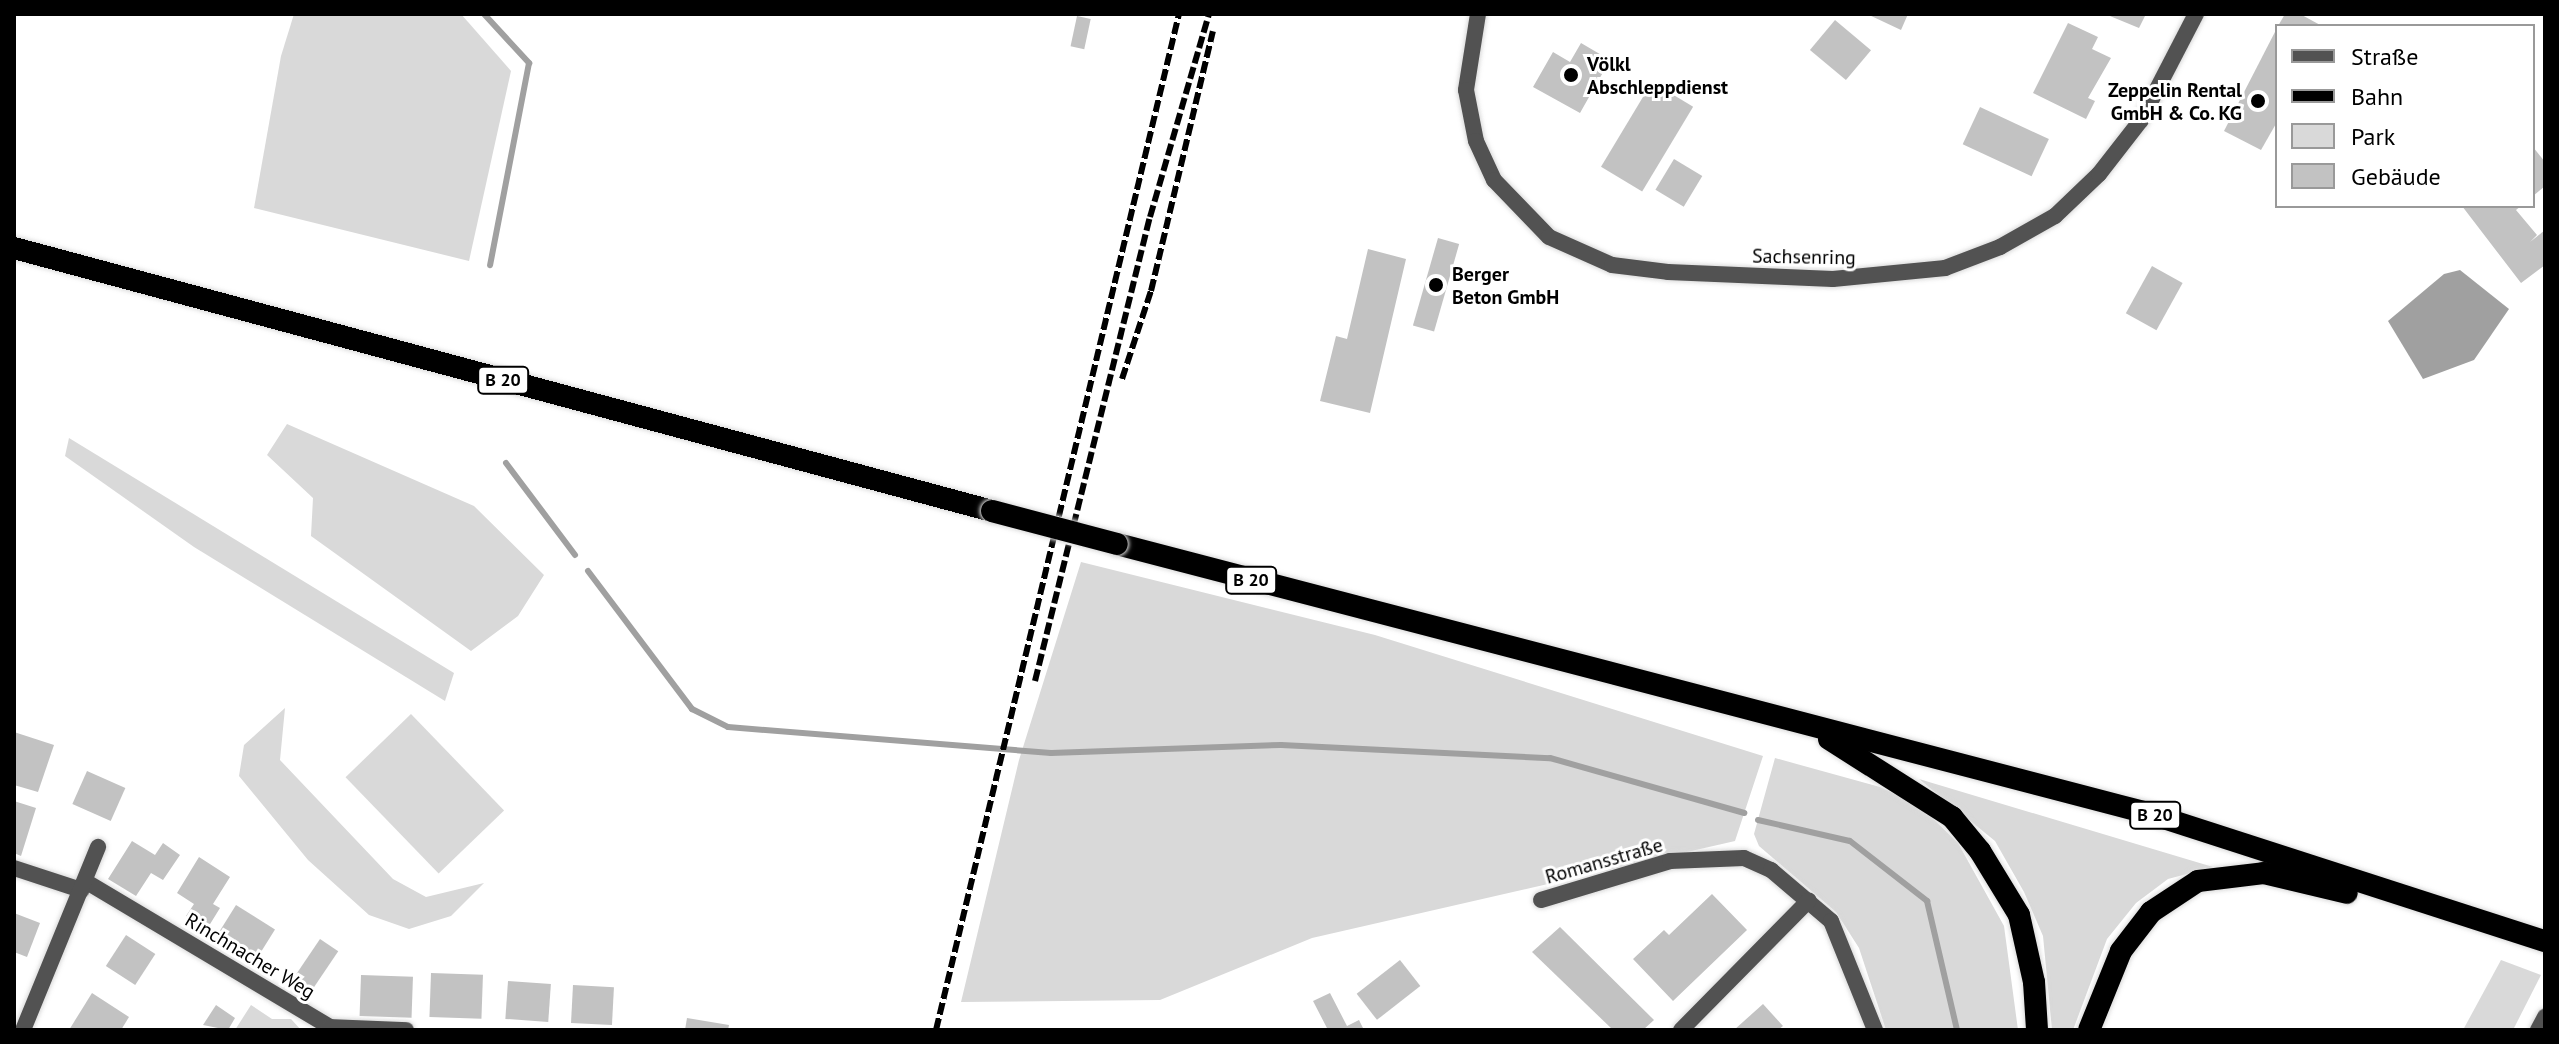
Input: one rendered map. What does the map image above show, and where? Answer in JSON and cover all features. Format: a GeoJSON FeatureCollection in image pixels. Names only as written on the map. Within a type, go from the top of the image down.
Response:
{"type":"FeatureCollection","features":[{"type":"Feature","properties":{"kind":"highway","name":"B 20"},"geometry":{"type":"LineString","coordinates":[[14,248],[1815,729],[2151,814],[2545,941]]}},
{"type":"Feature","properties":{"kind":"highway"},"geometry":{"type":"LineString","coordinates":[[1815,729],[1952,817],[1980,851],[2019,915],[2034,982],[2037,1030]]}},
{"type":"Feature","properties":{"kind":"highway"},"geometry":{"type":"LineString","coordinates":[[2089,1030],[2121,951],[2151,912],[2198,881],[2264,873],[2449,923],[2490,923]]}},
{"type":"Feature","properties":{"kind":"street","name":"Sachsenring"},"geometry":{"type":"LineString","coordinates":[[1478,14],[1466,90],[1476,141],[1494,180],[1549,237],[1612,265],[1668,272],[1833,279],[1945,268],[2000,247],[2055,216],[2099,174],[2141,120],[2196,14]]}},
{"type":"Feature","properties":{"kind":"street"},"geometry":{"type":"LineString","coordinates":[[23,1030],[98,847]]}},
{"type":"Feature","properties":{"kind":"street","name":"Romansstraße"},"geometry":{"type":"LineString","coordinates":[[1541,900],[1670,861],[1744,858],[1771,870],[1831,921],[1845,947],[1875,1030]]}},
{"type":"Feature","properties":{"kind":"street","name":"Rinchnacher Weg"},"geometry":{"type":"LineString","coordinates":[[14,868],[83,886],[330,1028],[406,1030]]}},
{"type":"Feature","properties":{"kind":"street"},"geometry":{"type":"LineString","coordinates":[[1681,1030],[1809,900]]}},
{"type":"Feature","properties":{"kind":"street"},"geometry":{"type":"LineString","coordinates":[[2538,1030],[2545,1017]]}},
{"type":"Feature","properties":{"kind":"green space"},"geometry":{"type":"Polygon","coordinates":[[[294,14],[461,14],[511,71],[469,261],[254,208],[281,56],[294,14]]]}},
{"type":"Feature","properties":{"kind":"green space"},"geometry":{"type":"Polygon","coordinates":[[[287,424],[474,506],[544,575],[518,616],[471,651],[311,536],[313,498],[267,455],[287,424]]]}},
{"type":"Feature","properties":{"kind":"green space"},"geometry":{"type":"Polygon","coordinates":[[[69,438],[454,673],[445,701],[194,547],[65,456],[69,438]]]}},
{"type":"Feature","properties":{"kind":"green space"},"geometry":{"type":"Polygon","coordinates":[[[1081,562],[1375,635],[1763,756],[1735,841],[1312,938],[1160,1000],[961,1002],[1019,760],[1081,562]]]}},
{"type":"Feature","properties":{"kind":"green space"},"geometry":{"type":"Polygon","coordinates":[[[285,708],[280,760],[393,879],[426,897],[484,883],[451,916],[409,929],[369,915],[308,860],[239,776],[244,745],[285,708]]]}},
{"type":"Feature","properties":{"kind":"green space"},"geometry":{"type":"Polygon","coordinates":[[[411,714],[504,810],[439,874],[346,777],[411,714]]]}},
{"type":"Feature","properties":{"kind":"green space"},"geometry":{"type":"Polygon","coordinates":[[[1775,758],[1880,787],[1920,806],[1958,843],[2004,926],[2018,1030],[1886,1030],[1859,948],[1836,912],[1759,846],[1754,834],[1775,758]]]}},
{"type":"Feature","properties":{"kind":"green space"},"geometry":{"type":"Polygon","coordinates":[[[1919,779],[2213,867],[2168,879],[2136,903],[2107,939],[2073,1030],[2052,1030],[2043,936],[2024,892],[1995,841],[1919,779]]]}},
{"type":"Feature","properties":{"kind":"green space"},"geometry":{"type":"Polygon","coordinates":[[[2501,960],[2541,975],[2513,1030],[2463,1030],[2501,960]]]}},
{"type":"Feature","properties":{"kind":"green space"},"geometry":{"type":"Polygon","coordinates":[[[251,1005],[272,1019],[291,1019],[301,1030],[235,1030],[251,1005]]]}},
{"type":"Feature","properties":{"kind":"shaded area"},"geometry":{"type":"Polygon","coordinates":[[[2460,270],[2509,309],[2474,360],[2423,379],[2388,321],[2444,274],[2460,270]]]}},
{"type":"Feature","properties":{"kind":"building"},"geometry":{"type":"Polygon","coordinates":[[[1867,14],[1908,14],[1901,30],[1867,14]]]}},
{"type":"Feature","properties":{"kind":"building"},"geometry":{"type":"Polygon","coordinates":[[[2105,14],[2146,14],[2139,28],[2105,14]]]}},
{"type":"Feature","properties":{"kind":"building"},"geometry":{"type":"Polygon","coordinates":[[[2285,14],[2300,14],[2318,24],[2279,24],[2285,14]]]}},
{"type":"Feature","properties":{"kind":"building"},"geometry":{"type":"Polygon","coordinates":[[[1077,16],[1091,19],[1084,49],[1071,46],[1077,16]]]}},
{"type":"Feature","properties":{"kind":"building"},"geometry":{"type":"Polygon","coordinates":[[[1835,20],[1871,50],[1846,80],[1810,50],[1835,20]]]}},
{"type":"Feature","properties":{"kind":"building"},"geometry":{"type":"Polygon","coordinates":[[[2068,23],[2098,37],[2092,49],[2111,58],[2088,98],[2095,101],[2086,119],[2033,93],[2068,23]]]}},
{"type":"Feature","properties":{"kind":"building","name":"Zeppelin Rental GmbH & Co. KG"},"geometry":{"type":"Polygon","coordinates":[[[2275,32],[2275,126],[2261,150],[2224,131],[2275,32]]]}},
{"type":"Feature","properties":{"kind":"building","name":"Völkl Abschleppdienst"},"geometry":{"type":"Polygon","coordinates":[[[1581,43],[1610,60],[1580,113],[1533,87],[1553,52],[1570,62],[1581,43]]]}},
{"type":"Feature","properties":{"kind":"building"},"geometry":{"type":"Polygon","coordinates":[[[1652,82],[1693,107],[1642,192],[1601,167],[1652,82]]]}},
{"type":"Feature","properties":{"kind":"building"},"geometry":{"type":"Polygon","coordinates":[[[1980,107],[2049,139],[2032,176],[1963,144],[1980,107]]]}},
{"type":"Feature","properties":{"kind":"building"},"geometry":{"type":"Polygon","coordinates":[[[2535,150],[2545,162],[2545,186],[2535,194],[2535,150]]]}},
{"type":"Feature","properties":{"kind":"building"},"geometry":{"type":"Polygon","coordinates":[[[1674,159],[1702,176],[1684,207],[1655,190],[1674,159]]]}},
{"type":"Feature","properties":{"kind":"building"},"geometry":{"type":"Polygon","coordinates":[[[2464,208],[2518,208],[2516,210],[2537,235],[2530,242],[2545,230],[2545,265],[2521,283],[2464,208]]]}},
{"type":"Feature","properties":{"kind":"building","name":"Berger Beton GmbH"},"geometry":{"type":"Polygon","coordinates":[[[1438,238],[1459,244],[1434,332],[1413,325],[1438,238]]]}},
{"type":"Feature","properties":{"kind":"building"},"geometry":{"type":"Polygon","coordinates":[[[1368,249],[1406,259],[1370,413],[1320,401],[1336,336],[1347,339],[1368,249]]]}},
{"type":"Feature","properties":{"kind":"building"},"geometry":{"type":"Polygon","coordinates":[[[2152,266],[2183,283],[2156,330],[2126,313],[2152,266]]]}},
{"type":"Feature","properties":{"kind":"building"},"geometry":{"type":"Polygon","coordinates":[[[14,732],[54,745],[38,792],[14,785],[14,732]]]}},
{"type":"Feature","properties":{"kind":"building"},"geometry":{"type":"Polygon","coordinates":[[[87,771],[125,788],[111,821],[72,804],[87,771]]]}},
{"type":"Feature","properties":{"kind":"building"},"geometry":{"type":"Polygon","coordinates":[[[14,801],[36,808],[21,856],[14,853],[14,801]]]}},
{"type":"Feature","properties":{"kind":"building"},"geometry":{"type":"Polygon","coordinates":[[[132,841],[155,855],[163,843],[180,855],[163,880],[151,873],[136,896],[108,879],[132,841]]]}},
{"type":"Feature","properties":{"kind":"building"},"geometry":{"type":"Polygon","coordinates":[[[199,857],[230,877],[213,904],[220,908],[207,929],[186,916],[194,904],[177,893],[199,857]]]}},
{"type":"Feature","properties":{"kind":"building"},"geometry":{"type":"Polygon","coordinates":[[[1712,894],[1747,930],[1673,1001],[1633,959],[1664,930],[1669,935],[1712,894]]]}},
{"type":"Feature","properties":{"kind":"building"},"geometry":{"type":"Polygon","coordinates":[[[236,905],[275,929],[256,960],[217,936],[236,905]]]}},
{"type":"Feature","properties":{"kind":"building"},"geometry":{"type":"Polygon","coordinates":[[[14,913],[40,923],[27,957],[14,952],[14,913]]]}},
{"type":"Feature","properties":{"kind":"building"},"geometry":{"type":"Polygon","coordinates":[[[1560,927],[1654,1020],[1643,1030],[1613,1030],[1532,952],[1560,927]]]}},
{"type":"Feature","properties":{"kind":"building"},"geometry":{"type":"Polygon","coordinates":[[[126,935],[155,954],[135,985],[106,966],[126,935]]]}},
{"type":"Feature","properties":{"kind":"building"},"geometry":{"type":"Polygon","coordinates":[[[320,939],[338,951],[311,991],[293,979],[320,939]]]}},
{"type":"Feature","properties":{"kind":"building"},"geometry":{"type":"Polygon","coordinates":[[[1400,960],[1420,986],[1377,1020],[1357,994],[1400,960]]]}},
{"type":"Feature","properties":{"kind":"building"},"geometry":{"type":"Polygon","coordinates":[[[431,973],[483,975],[481,1019],[429,1017],[431,973]]]}},
{"type":"Feature","properties":{"kind":"building"},"geometry":{"type":"Polygon","coordinates":[[[361,975],[413,977],[412,1018],[360,1016],[361,975]]]}},
{"type":"Feature","properties":{"kind":"building"},"geometry":{"type":"Polygon","coordinates":[[[508,981],[551,984],[548,1022],[505,1019],[508,981]]]}},
{"type":"Feature","properties":{"kind":"building"},"geometry":{"type":"Polygon","coordinates":[[[573,985],[614,987],[612,1025],[571,1023],[573,985]]]}},
{"type":"Feature","properties":{"kind":"building"},"geometry":{"type":"Polygon","coordinates":[[[92,993],[129,1017],[121,1030],[69,1030],[92,993]]]}},
{"type":"Feature","properties":{"kind":"building"},"geometry":{"type":"Polygon","coordinates":[[[1330,993],[1347,1026],[1359,1020],[1364,1030],[1328,1030],[1313,1001],[1330,993]]]}},
{"type":"Feature","properties":{"kind":"building"},"geometry":{"type":"Polygon","coordinates":[[[1763,1004],[1783,1026],[1778,1030],[1734,1030],[1763,1004]]]}},
{"type":"Feature","properties":{"kind":"building"},"geometry":{"type":"Polygon","coordinates":[[[216,1005],[235,1018],[228,1030],[203,1025],[216,1005]]]}},
{"type":"Feature","properties":{"kind":"building"},"geometry":{"type":"Polygon","coordinates":[[[687,1018],[729,1025],[728,1030],[685,1030],[687,1018]]]}},
{"type":"Feature","properties":{"kind":"waterway"},"geometry":{"type":"LineString","coordinates":[[484,14],[529,63],[490,265]]}},
{"type":"Feature","properties":{"kind":"waterway"},"geometry":{"type":"LineString","coordinates":[[506,463],[575,555]]}},
{"type":"Feature","properties":{"kind":"waterway"},"geometry":{"type":"LineString","coordinates":[[588,571],[692,709],[728,727],[1051,753],[1281,745],[1550,758],[1744,813]]}},
{"type":"Feature","properties":{"kind":"waterway"},"geometry":{"type":"LineString","coordinates":[[1758,820],[1850,841],[1927,901],[1957,1030]]}},
{"type":"Feature","properties":{"kind":"railway"},"geometry":{"type":"LineString","coordinates":[[936,1030],[1179,14]]}},
{"type":"Feature","properties":{"kind":"railway"},"geometry":{"type":"LineString","coordinates":[[1035,681],[1150,217],[1209,14]]}},
{"type":"Feature","properties":{"kind":"railway"},"geometry":{"type":"LineString","coordinates":[[1122,379],[1151,291],[1213,31]]}},
{"type":"Feature","properties":{"kind":"place","name":"Völkl Abschleppdienst"},"geometry":{"type":"Point","coordinates":[1571,75]}},
{"type":"Feature","properties":{"kind":"place","name":"Zeppelin Rental GmbH & Co. KG"},"geometry":{"type":"Point","coordinates":[2258,101]}},
{"type":"Feature","properties":{"kind":"place","name":"Berger Beton GmbH"},"geometry":{"type":"Point","coordinates":[1436,285]}}]}
